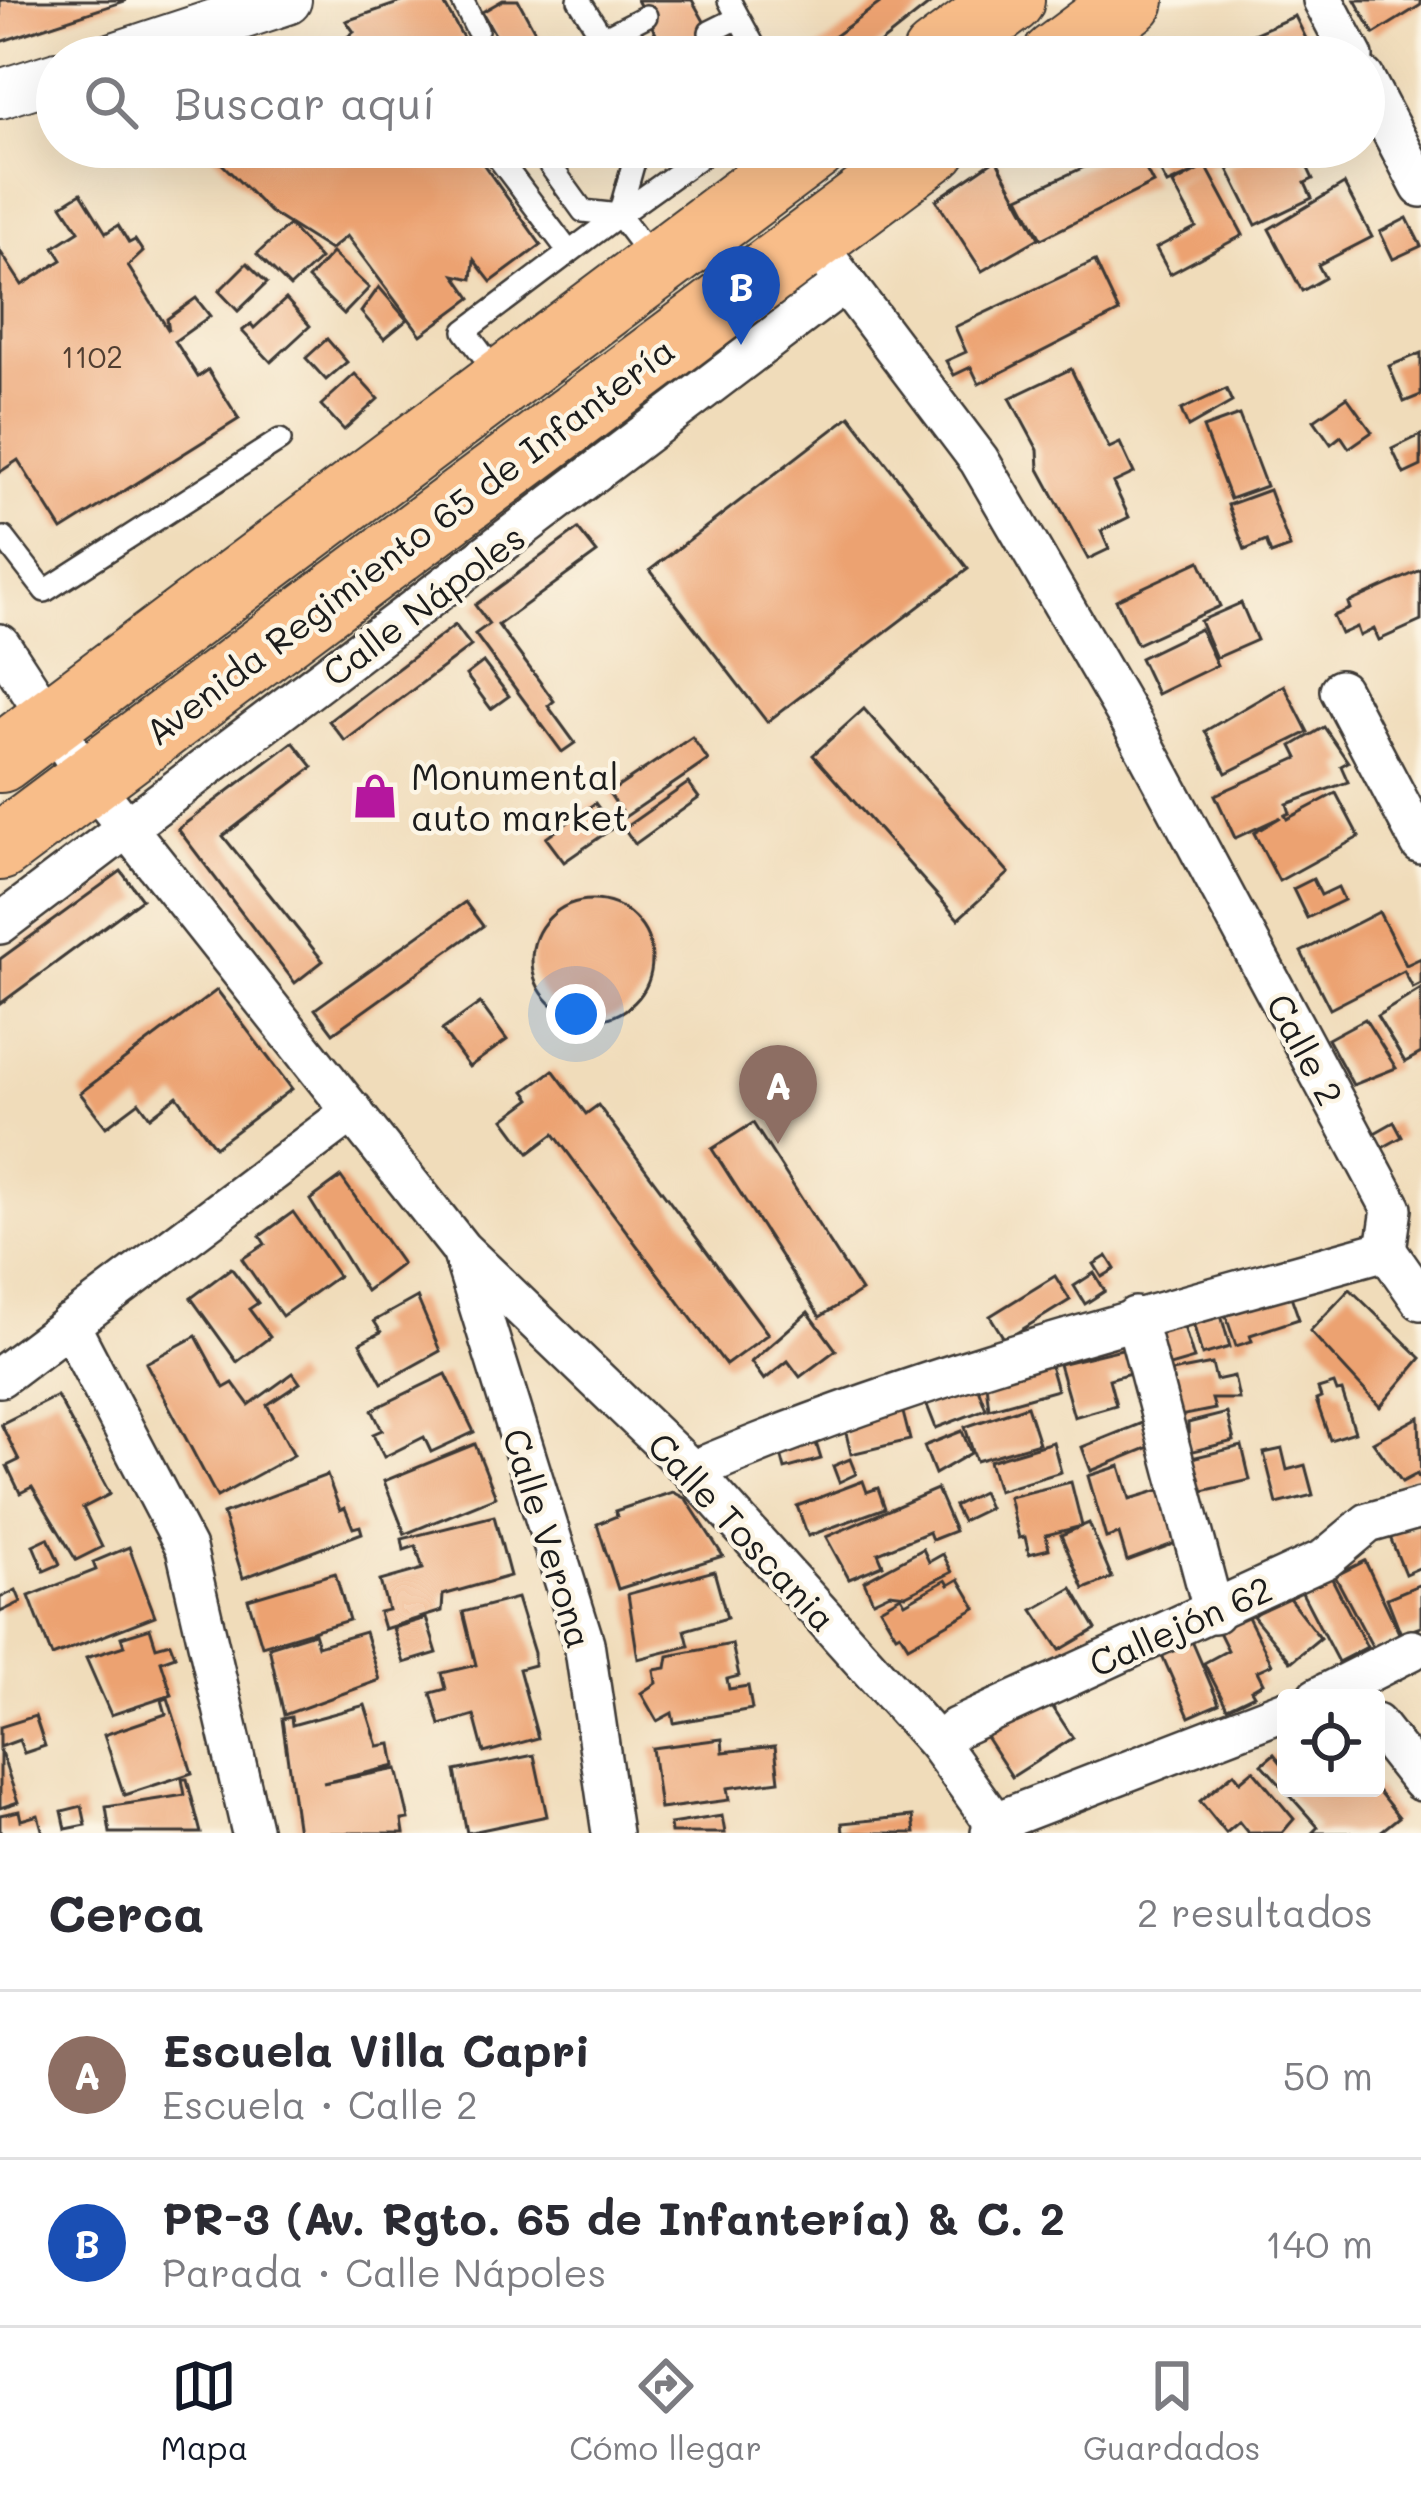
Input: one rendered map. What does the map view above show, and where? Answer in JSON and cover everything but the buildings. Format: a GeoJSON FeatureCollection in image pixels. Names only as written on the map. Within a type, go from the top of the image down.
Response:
{"type":"FeatureCollection","features":[{"type":"Feature","properties":{"kind":"highway"},"geometry":{"type":"LineString","coordinates":[[1083,36],[1131,0]]}},
{"type":"Feature","properties":{"kind":"highway"},"geometry":{"type":"LineString","coordinates":[[963,36],[1009,1]]}},
{"type":"Feature","properties":{"kind":"highway","name":"Avenida Regimiento 65 de Infantería"},"geometry":{"type":"LineString","coordinates":[[26,740],[503,381],[638,240],[775,168]]}},
{"type":"Feature","properties":{"kind":"highway","name":"Avenida Regimiento 65 de Infantería"},"geometry":{"type":"LineString","coordinates":[[0,847],[109,804],[313,612],[829,261],[915,168]]}},
{"type":"Feature","properties":{"kind":"street"},"geometry":{"type":"LineString","coordinates":[[178,36],[287,0]]}},
{"type":"Feature","properties":{"kind":"street"},"geometry":{"type":"LineString","coordinates":[[1323,0],[1342,36]]}},
{"type":"Feature","properties":{"kind":"street"},"geometry":{"type":"LineString","coordinates":[[0,94],[36,83]]}},
{"type":"Feature","properties":{"kind":"street"},"geometry":{"type":"LineString","coordinates":[[1385,118],[1421,187]]}},
{"type":"Feature","properties":{"kind":"street","name":"Calle Nápoles"},"geometry":{"type":"LineString","coordinates":[[0,924],[109,804],[317,684],[829,261]]}},
{"type":"Feature","properties":{"kind":"street","name":"Calle 2"},"geometry":{"type":"LineString","coordinates":[[829,261],[979,460],[1133,725],[1391,1209],[1385,1250]]}},
{"type":"Feature","properties":{"kind":"street"},"geometry":{"type":"LineString","coordinates":[[313,612],[317,684]]}},
{"type":"Feature","properties":{"kind":"street"},"geometry":{"type":"LineString","coordinates":[[0,644],[26,740],[109,804],[461,1249]]}},
{"type":"Feature","properties":{"kind":"street"},"geometry":{"type":"LineString","coordinates":[[1340,690],[1421,844]]}},
{"type":"Feature","properties":{"kind":"street"},"geometry":{"type":"LineString","coordinates":[[0,1376],[353,1111]]}},
{"type":"Feature","properties":{"kind":"street","name":"Calle Toscania"},"geometry":{"type":"LineString","coordinates":[[461,1249],[692,1471],[938,1744],[995,1830]]}},
{"type":"Feature","properties":{"kind":"street","name":"Calle Verona"},"geometry":{"type":"LineString","coordinates":[[461,1249],[584,1643],[612,1833]]}},
{"type":"Feature","properties":{"kind":"street"},"geometry":{"type":"LineString","coordinates":[[692,1471],[822,1415],[1135,1317],[1385,1250],[1421,1300]]}},
{"type":"Feature","properties":{"kind":"street"},"geometry":{"type":"LineString","coordinates":[[1135,1317],[1214,1613]]}},
{"type":"Feature","properties":{"kind":"street"},"geometry":{"type":"LineString","coordinates":[[69,1324],[186,1548],[252,1833]]}},
{"type":"Feature","properties":{"kind":"street","name":"Callejón 62"},"geometry":{"type":"LineString","coordinates":[[938,1744],[956,1728],[1325,1559],[1368,1523],[1421,1508]]}},
{"type":"Feature","properties":{"kind":"street"},"geometry":{"type":"LineString","coordinates":[[1348,1689],[1412,1650]]}},
{"type":"Feature","properties":{"kind":"street"},"geometry":{"type":"LineString","coordinates":[[995,1830],[1277,1714]]}},
{"type":"Feature","properties":{"kind":"street"},"geometry":{"type":"LineString","coordinates":[[1385,1735],[1421,1781]]}},
{"type":"Feature","properties":{"kind":"lane"},"geometry":{"type":"LineString","coordinates":[[462,0],[477,31]]}},
{"type":"Feature","properties":{"kind":"lane"},"geometry":{"type":"LineString","coordinates":[[583,2],[602,36]]}},
{"type":"Feature","properties":{"kind":"lane"},"geometry":{"type":"LineString","coordinates":[[710,32],[733,9]]}},
{"type":"Feature","properties":{"kind":"lane"},"geometry":{"type":"LineString","coordinates":[[623,36],[646,16]]}},
{"type":"Feature","properties":{"kind":"lane"},"geometry":{"type":"LineString","coordinates":[[506,168],[569,252]]}},
{"type":"Feature","properties":{"kind":"lane"},"geometry":{"type":"LineString","coordinates":[[552,168],[583,211],[638,240]]}},
{"type":"Feature","properties":{"kind":"lane"},"geometry":{"type":"LineString","coordinates":[[638,168],[638,240]]}},
{"type":"Feature","properties":{"kind":"lane"},"geometry":{"type":"LineString","coordinates":[[503,381],[465,331],[569,252],[638,240],[697,168]]}},
{"type":"Feature","properties":{"kind":"lane"},"geometry":{"type":"LineString","coordinates":[[1,537],[45,591],[280,440]]}},
{"type":"Feature","properties":{"kind":"place","name":"PR-3 (Av. Rgto. 65 de Infantería) & C. 2"},"geometry":{"type":"Point","coordinates":[741,345]}},
{"type":"Feature","properties":{"kind":"place","name":"Monumental auto market"},"geometry":{"type":"Point","coordinates":[375,796]}},
{"type":"Feature","properties":{"kind":"place","name":"Escuela Villa Capri"},"geometry":{"type":"Point","coordinates":[778,1144]}}]}
